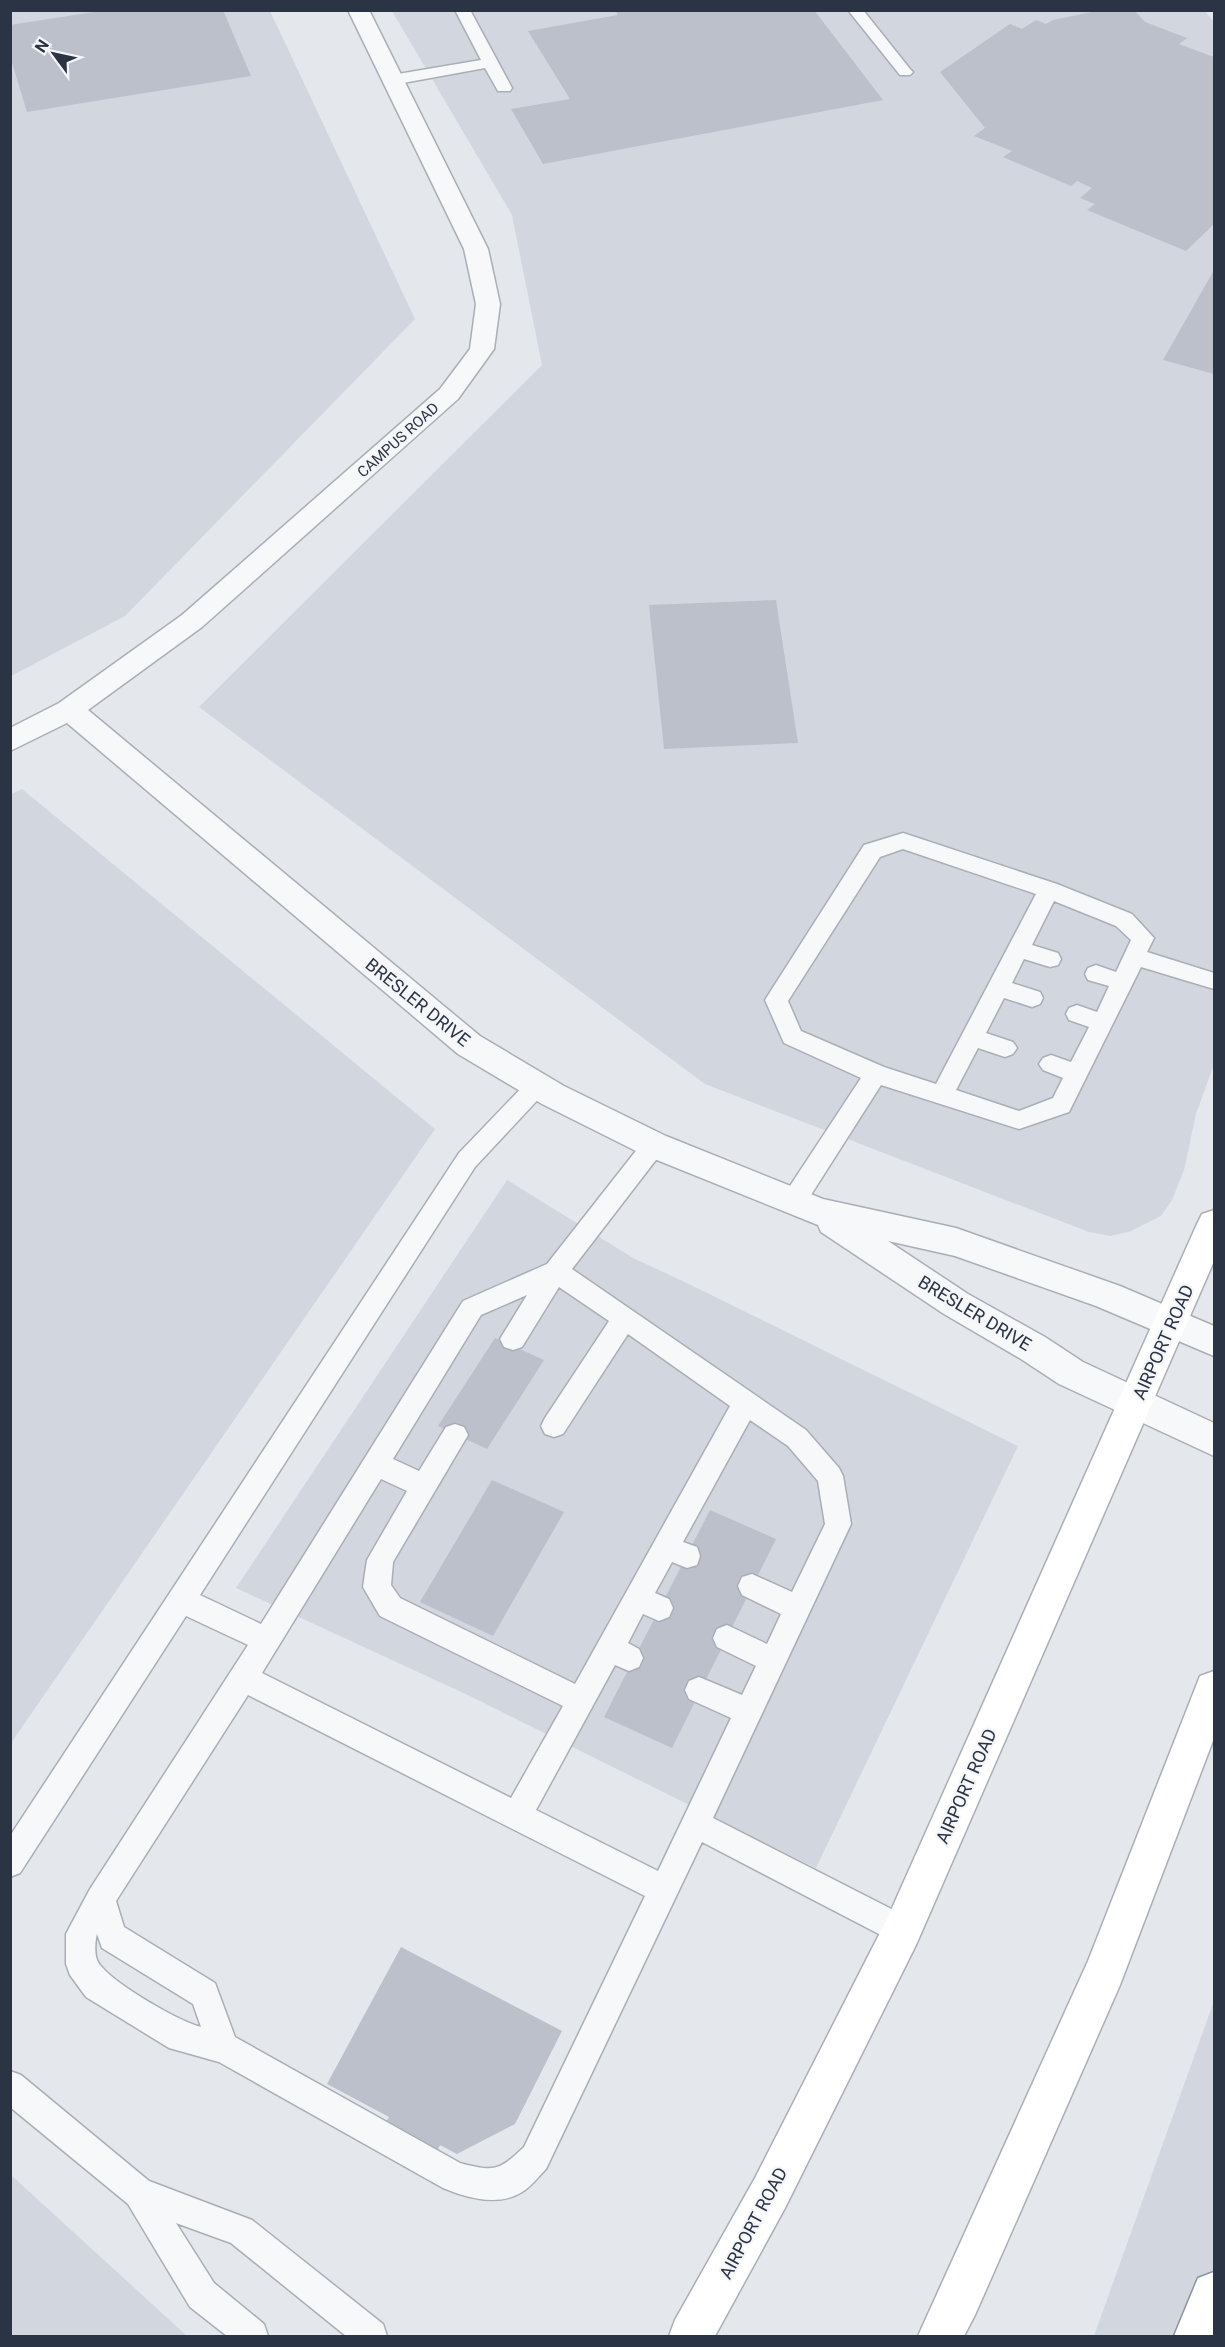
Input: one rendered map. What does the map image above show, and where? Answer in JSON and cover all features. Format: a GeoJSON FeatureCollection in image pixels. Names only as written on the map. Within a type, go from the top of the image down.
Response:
{"type":"FeatureCollection","features":[{"type":"Feature","properties":{"kind":"main road","name":"AIRPORT ROAD"},"geometry":{"type":"LineString","coordinates":[[691,2337],[770,2193],[902,1931],[1215,1224]]}},
{"type":"Feature","properties":{"kind":"main road"},"geometry":{"type":"LineString","coordinates":[[940,2337],[1105,1970],[1215,1689]]}},
{"type":"Feature","properties":{"kind":"main road"},"geometry":{"type":"LineString","coordinates":[[1196,2337],[1215,2294]]}},
{"type":"Feature","properties":{"kind":"street","name":"CAMPUS ROAD"},"geometry":{"type":"LineString","coordinates":[[10,741],[69,710],[192,621],[449,394],[482,349],[488,304],[476,249],[358,10]]}},
{"type":"Feature","properties":{"kind":"street","name":"BRESLER DRIVE"},"geometry":{"type":"LineString","coordinates":[[69,710],[469,1045],[537,1086],[654,1145],[806,1207],[956,1242],[1172,1322],[1215,1341]]}},
{"type":"Feature","properties":{"kind":"street","name":"BRESLER DRIVE"},"geometry":{"type":"LineString","coordinates":[[806,1207],[956,1305],[1033,1348],[1071,1373],[1215,1440]]}},
{"type":"Feature","properties":{"kind":"lane"},"geometry":{"type":"LineString","coordinates":[[462,10],[504,88]]}},
{"type":"Feature","properties":{"kind":"lane"},"geometry":{"type":"LineString","coordinates":[[855,10],[905,72]]}},
{"type":"Feature","properties":{"kind":"lane"},"geometry":{"type":"LineString","coordinates":[[392,80],[490,63]]}},
{"type":"Feature","properties":{"kind":"lane"},"geometry":{"type":"LineString","coordinates":[[903,841],[1049,890],[1124,920],[1143,938],[1135,957],[1060,1105],[1019,1120],[876,1074],[792,1037],[776,1000],[872,850],[903,841]]}},
{"type":"Feature","properties":{"kind":"lane"},"geometry":{"type":"LineString","coordinates":[[942,1095],[1049,890]]}},
{"type":"Feature","properties":{"kind":"lane"},"geometry":{"type":"LineString","coordinates":[[1018,949],[1050,959]]}},
{"type":"Feature","properties":{"kind":"lane"},"geometry":{"type":"LineString","coordinates":[[1135,957],[1215,981]]}},
{"type":"Feature","properties":{"kind":"lane"},"geometry":{"type":"LineString","coordinates":[[1096,974],[1122,982]]}},
{"type":"Feature","properties":{"kind":"lane"},"geometry":{"type":"LineString","coordinates":[[999,987],[1032,998]]}},
{"type":"Feature","properties":{"kind":"lane"},"geometry":{"type":"LineString","coordinates":[[1077,1014],[1103,1023]]}},
{"type":"Feature","properties":{"kind":"lane"},"geometry":{"type":"LineString","coordinates":[[972,1037],[1005,1048]]}},
{"type":"Feature","properties":{"kind":"lane"},"geometry":{"type":"LineString","coordinates":[[1050,1064],[1076,1073]]}},
{"type":"Feature","properties":{"kind":"lane"},"geometry":{"type":"LineString","coordinates":[[806,1207],[876,1074]]}},
{"type":"Feature","properties":{"kind":"lane"},"geometry":{"type":"LineString","coordinates":[[10,1863],[467,1160],[537,1086]]}},
{"type":"Feature","properties":{"kind":"lane"},"geometry":{"type":"LineString","coordinates":[[513,1339],[556,1271],[654,1145]]}},
{"type":"Feature","properties":{"kind":"lane"},"geometry":{"type":"LineString","coordinates":[[556,1271],[797,1438],[830,1476],[838,1524],[535,2158],[511,2181],[482,2185],[454,2177],[224,2048],[180,2037],[97,1986],[81,1964],[81,1934],[100,1899],[243,1678],[472,1308],[556,1271]]}},
{"type":"Feature","properties":{"kind":"lane"},"geometry":{"type":"LineString","coordinates":[[554,1426],[624,1319]]}},
{"type":"Feature","properties":{"kind":"lane"},"geometry":{"type":"LineString","coordinates":[[517,1816],[581,1701],[619,1653],[648,1603],[676,1551],[745,1404]]}},
{"type":"Feature","properties":{"kind":"lane"},"geometry":{"type":"LineString","coordinates":[[455,1435],[380,1560],[377,1587],[390,1607],[581,1701]]}},
{"type":"Feature","properties":{"kind":"lane"},"geometry":{"type":"LineString","coordinates":[[376,1464],[424,1486]]}},
{"type":"Feature","properties":{"kind":"lane"},"geometry":{"type":"LineString","coordinates":[[752,1586],[798,1608]]}},
{"type":"Feature","properties":{"kind":"lane"},"geometry":{"type":"LineString","coordinates":[[182,1600],[266,1640]]}},
{"type":"Feature","properties":{"kind":"lane"},"geometry":{"type":"LineString","coordinates":[[726,1638],[772,1660]]}},
{"type":"Feature","properties":{"kind":"lane"},"geometry":{"type":"LineString","coordinates":[[243,1678],[664,1890]]}},
{"type":"Feature","properties":{"kind":"lane"},"geometry":{"type":"LineString","coordinates":[[699,1690],[748,1712]]}},
{"type":"Feature","properties":{"kind":"lane"},"geometry":{"type":"LineString","coordinates":[[694,1823],[902,1931]]}},
{"type":"Feature","properties":{"kind":"lane"},"geometry":{"type":"LineString","coordinates":[[100,1899],[113,1937],[204,1994],[224,2048]]}},
{"type":"Feature","properties":{"kind":"lane"},"geometry":{"type":"LineString","coordinates":[[10,2086],[139,2193],[202,2295],[252,2337]]}},
{"type":"Feature","properties":{"kind":"lane"},"geometry":{"type":"LineString","coordinates":[[139,2193],[241,2231],[371,2337]]}},
{"type":"Feature","properties":{"kind":"shaded area"},"geometry":{"type":"Polygon","coordinates":[[[1204,10],[1214,22],[1214,1064],[1196,1114],[1184,1170],[1172,1200],[1161,1216],[1131,1231],[1111,1236],[1089,1232],[705,1084],[199,707],[542,365],[512,215],[392,11],[1204,10]]]}},
{"type":"Feature","properties":{"kind":"shaded area"},"geometry":{"type":"Polygon","coordinates":[[[11,11],[270,11],[415,319],[125,616],[11,676],[11,11]]]}},
{"type":"Feature","properties":{"kind":"shaded area"},"geometry":{"type":"Polygon","coordinates":[[[22,789],[435,1129],[11,1743],[10,795],[22,789]]]}},
{"type":"Feature","properties":{"kind":"shaded area"},"geometry":{"type":"Polygon","coordinates":[[[507,1180],[633,1258],[1018,1446],[816,1868],[472,1697],[236,1588],[507,1180]]]}},
{"type":"Feature","properties":{"kind":"shaded area"},"geometry":{"type":"Polygon","coordinates":[[[1214,2001],[1214,2336],[1094,2336],[1214,2001]]]}},
{"type":"Feature","properties":{"kind":"shaded area"},"geometry":{"type":"Polygon","coordinates":[[[11,2175],[187,2336],[11,2336],[11,2175]]]}},
{"type":"Feature","properties":{"kind":"building"},"geometry":{"type":"Polygon","coordinates":[[[107,10],[223,10],[251,76],[27,112],[10,56],[10,25],[107,10]]]}},
{"type":"Feature","properties":{"kind":"building"},"geometry":{"type":"Polygon","coordinates":[[[615,10],[814,10],[883,100],[543,164],[511,109],[570,99],[528,31],[618,15],[615,10]]]}},
{"type":"Feature","properties":{"kind":"building"},"geometry":{"type":"Polygon","coordinates":[[[1101,10],[1134,10],[1145,22],[1187,38],[1179,44],[1214,57],[1214,224],[1186,251],[1087,210],[1095,204],[1080,198],[1092,188],[1077,181],[1071,186],[1003,157],[1012,151],[974,136],[985,128],[940,72],[1010,24],[1022,29],[1036,20],[1046,24],[1053,20],[1101,10]]]}},
{"type":"Feature","properties":{"kind":"building"},"geometry":{"type":"Polygon","coordinates":[[[1214,270],[1214,374],[1163,360],[1214,270]]]}},
{"type":"Feature","properties":{"kind":"building"},"geometry":{"type":"Polygon","coordinates":[[[776,600],[798,743],[664,749],[649,605],[776,600]]]}},
{"type":"Feature","properties":{"kind":"building"},"geometry":{"type":"Polygon","coordinates":[[[495,1338],[544,1360],[487,1449],[438,1426],[495,1338]]]}},
{"type":"Feature","properties":{"kind":"building"},"geometry":{"type":"Polygon","coordinates":[[[492,1480],[564,1512],[493,1636],[420,1602],[492,1480]]]}},
{"type":"Feature","properties":{"kind":"building"},"geometry":{"type":"Polygon","coordinates":[[[710,1510],[776,1539],[672,1748],[604,1717],[710,1510]]]}},
{"type":"Feature","properties":{"kind":"building"},"geometry":{"type":"Polygon","coordinates":[[[401,1947],[562,2031],[515,2124],[457,2154],[440,2145],[435,2155],[383,2127],[389,2117],[327,2084],[401,1947]]]}}]}
